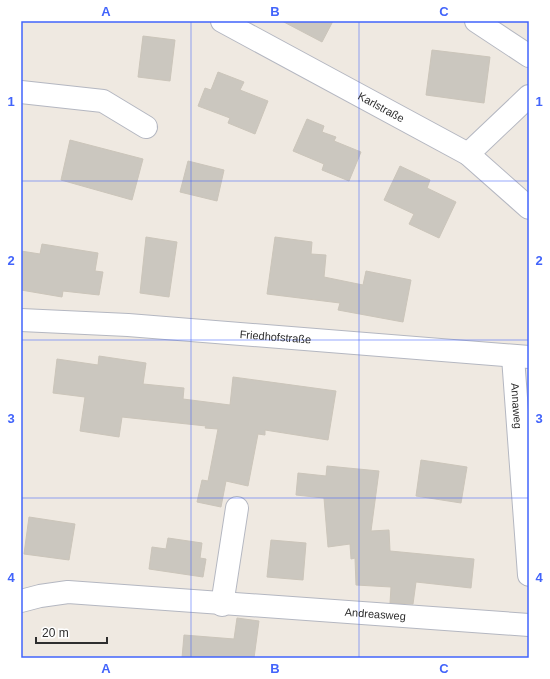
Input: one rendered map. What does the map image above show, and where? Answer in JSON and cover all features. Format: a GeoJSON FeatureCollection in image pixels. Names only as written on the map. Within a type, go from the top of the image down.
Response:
{"type":"FeatureCollection","features":[{"type":"Feature","properties":{"kind":"street","name":"Karlstraße"},"geometry":{"type":"LineString","coordinates":[[222,21],[468,154],[529,208]]}},
{"type":"Feature","properties":{"kind":"street"},"geometry":{"type":"LineString","coordinates":[[476,21],[529,56]]}},
{"type":"Feature","properties":{"kind":"street"},"geometry":{"type":"LineString","coordinates":[[21,92],[103,101],[146,127]]}},
{"type":"Feature","properties":{"kind":"street"},"geometry":{"type":"LineString","coordinates":[[468,154],[529,96]]}},
{"type":"Feature","properties":{"kind":"street","name":"Friedhofstraße"},"geometry":{"type":"LineString","coordinates":[[21,320],[128,325],[521,357]]}},
{"type":"Feature","properties":{"kind":"street","name":"Annaweg"},"geometry":{"type":"LineString","coordinates":[[521,357],[529,575]]}},
{"type":"Feature","properties":{"kind":"street"},"geometry":{"type":"LineString","coordinates":[[222,605],[237,508]]}},
{"type":"Feature","properties":{"kind":"street","name":"Andreasweg"},"geometry":{"type":"LineString","coordinates":[[21,602],[40,596],[68,592],[222,605],[529,625]]}},
{"type":"Feature","properties":{"kind":"building"},"geometry":{"type":"Polygon","coordinates":[[[282,21],[333,21],[322,42],[282,21]]]}},
{"type":"Feature","properties":{"kind":"building"},"geometry":{"type":"Polygon","coordinates":[[[143,36],[175,40],[170,81],[138,77],[143,36]]]}},
{"type":"Feature","properties":{"kind":"building"},"geometry":{"type":"Polygon","coordinates":[[[432,50],[490,57],[484,103],[426,95],[432,50]]]}},
{"type":"Feature","properties":{"kind":"building"},"geometry":{"type":"Polygon","coordinates":[[[218,72],[244,82],[240,90],[268,101],[255,134],[228,123],[230,118],[198,106],[205,88],[211,90],[218,72]]]}},
{"type":"Feature","properties":{"kind":"building"},"geometry":{"type":"Polygon","coordinates":[[[307,119],[324,126],[322,132],[336,137],[334,141],[361,152],[349,181],[322,170],[324,164],[293,151],[307,119]]]}},
{"type":"Feature","properties":{"kind":"building"},"geometry":{"type":"Polygon","coordinates":[[[70,140],[143,159],[132,200],[61,180],[70,140]]]}},
{"type":"Feature","properties":{"kind":"building"},"geometry":{"type":"Polygon","coordinates":[[[188,161],[224,170],[217,201],[180,192],[188,161]]]}},
{"type":"Feature","properties":{"kind":"building"},"geometry":{"type":"Polygon","coordinates":[[[400,166],[430,180],[427,188],[456,202],[439,238],[409,224],[414,214],[384,200],[400,166]]]}},
{"type":"Feature","properties":{"kind":"building"},"geometry":{"type":"Polygon","coordinates":[[[146,237],[177,242],[169,297],[140,293],[146,237]]]}},
{"type":"Feature","properties":{"kind":"building"},"geometry":{"type":"Polygon","coordinates":[[[275,237],[312,242],[311,254],[326,255],[324,277],[363,285],[366,271],[411,280],[403,322],[338,310],[340,303],[267,294],[275,237]]]}},
{"type":"Feature","properties":{"kind":"building"},"geometry":{"type":"Polygon","coordinates":[[[42,244],[98,253],[95,271],[103,272],[99,295],[63,291],[62,297],[21,290],[21,251],[40,254],[42,244]]]}},
{"type":"Feature","properties":{"kind":"building"},"geometry":{"type":"Polygon","coordinates":[[[99,356],[146,363],[143,384],[184,388],[183,399],[230,405],[233,377],[336,391],[328,440],[265,430],[265,435],[258,434],[248,486],[226,481],[221,507],[197,502],[202,480],[208,481],[218,429],[205,428],[206,426],[122,417],[119,437],[80,431],[85,397],[53,393],[57,359],[98,365],[99,356]]]}},
{"type":"Feature","properties":{"kind":"building"},"geometry":{"type":"Polygon","coordinates":[[[421,460],[467,467],[461,503],[416,496],[421,460]]]}},
{"type":"Feature","properties":{"kind":"building"},"geometry":{"type":"Polygon","coordinates":[[[327,466],[379,471],[371,531],[389,530],[390,551],[474,559],[471,588],[416,582],[413,604],[390,603],[391,587],[356,585],[355,558],[351,559],[350,544],[328,547],[324,498],[296,495],[298,473],[326,476],[327,466]]]}},
{"type":"Feature","properties":{"kind":"building"},"geometry":{"type":"Polygon","coordinates":[[[29,517],[75,524],[69,560],[24,554],[29,517]]]}},
{"type":"Feature","properties":{"kind":"building"},"geometry":{"type":"Polygon","coordinates":[[[168,538],[202,543],[200,558],[206,559],[203,577],[149,569],[152,547],[166,549],[168,538]]]}},
{"type":"Feature","properties":{"kind":"building"},"geometry":{"type":"Polygon","coordinates":[[[271,540],[306,543],[303,580],[267,577],[271,540]]]}},
{"type":"Feature","properties":{"kind":"building"},"geometry":{"type":"Polygon","coordinates":[[[237,618],[259,621],[254,658],[182,658],[184,635],[234,639],[237,618]]]}}]}
